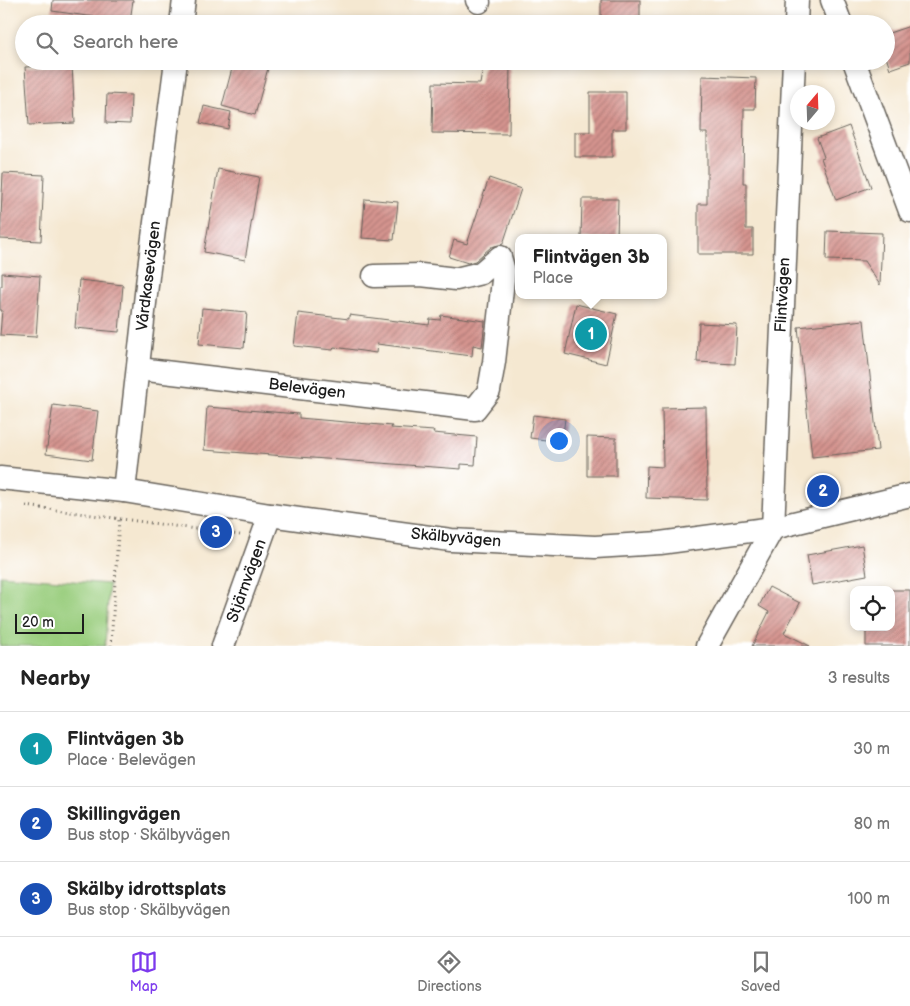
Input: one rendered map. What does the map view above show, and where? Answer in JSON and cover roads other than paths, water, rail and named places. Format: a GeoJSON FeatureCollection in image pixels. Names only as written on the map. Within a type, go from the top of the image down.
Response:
{"type":"FeatureCollection","features":[{"type":"Feature","properties":{"kind":"street"},"geometry":{"type":"LineString","coordinates":[[182,15],[184,0]]}},
{"type":"Feature","properties":{"kind":"street"},"geometry":{"type":"LineString","coordinates":[[796,15],[797,0]]}},
{"type":"Feature","properties":{"kind":"street"},"geometry":{"type":"LineString","coordinates":[[832,0],[838,15]]}},
{"type":"Feature","properties":{"kind":"street","name":"Vårdkasevägen"},"geometry":{"type":"LineString","coordinates":[[124,491],[148,276],[175,70]]}},
{"type":"Feature","properties":{"kind":"street","name":"Flintvägen"},"geometry":{"type":"LineString","coordinates":[[772,528],[794,70]]}},
{"type":"Feature","properties":{"kind":"street"},"geometry":{"type":"LineString","coordinates":[[857,70],[910,211]]}},
{"type":"Feature","properties":{"kind":"street","name":"Belevägen"},"geometry":{"type":"LineString","coordinates":[[139,369],[475,409],[489,391],[494,362],[504,271],[500,257],[481,273],[456,279],[421,275],[374,276]]}},
{"type":"Feature","properties":{"kind":"street","name":"Skälbyvägen"},"geometry":{"type":"LineString","coordinates":[[0,478],[124,491],[270,515],[451,540],[595,547],[660,543],[772,528],[910,495]]}},
{"type":"Feature","properties":{"kind":"street","name":"Stjärnvägen"},"geometry":{"type":"LineString","coordinates":[[219,637],[270,515]]}},
{"type":"Feature","properties":{"kind":"street"},"geometry":{"type":"LineString","coordinates":[[707,646],[772,528]]}},
{"type":"Feature","properties":{"kind":"place","name":"Flintvägen 3b"},"geometry":{"type":"Point","coordinates":[591,334]}},
{"type":"Feature","properties":{"kind":"place","name":"Skillingvägen"},"geometry":{"type":"Point","coordinates":[823,491]}},
{"type":"Feature","properties":{"kind":"place","name":"Skälby idrottsplats"},"geometry":{"type":"Point","coordinates":[216,532]}}]}
